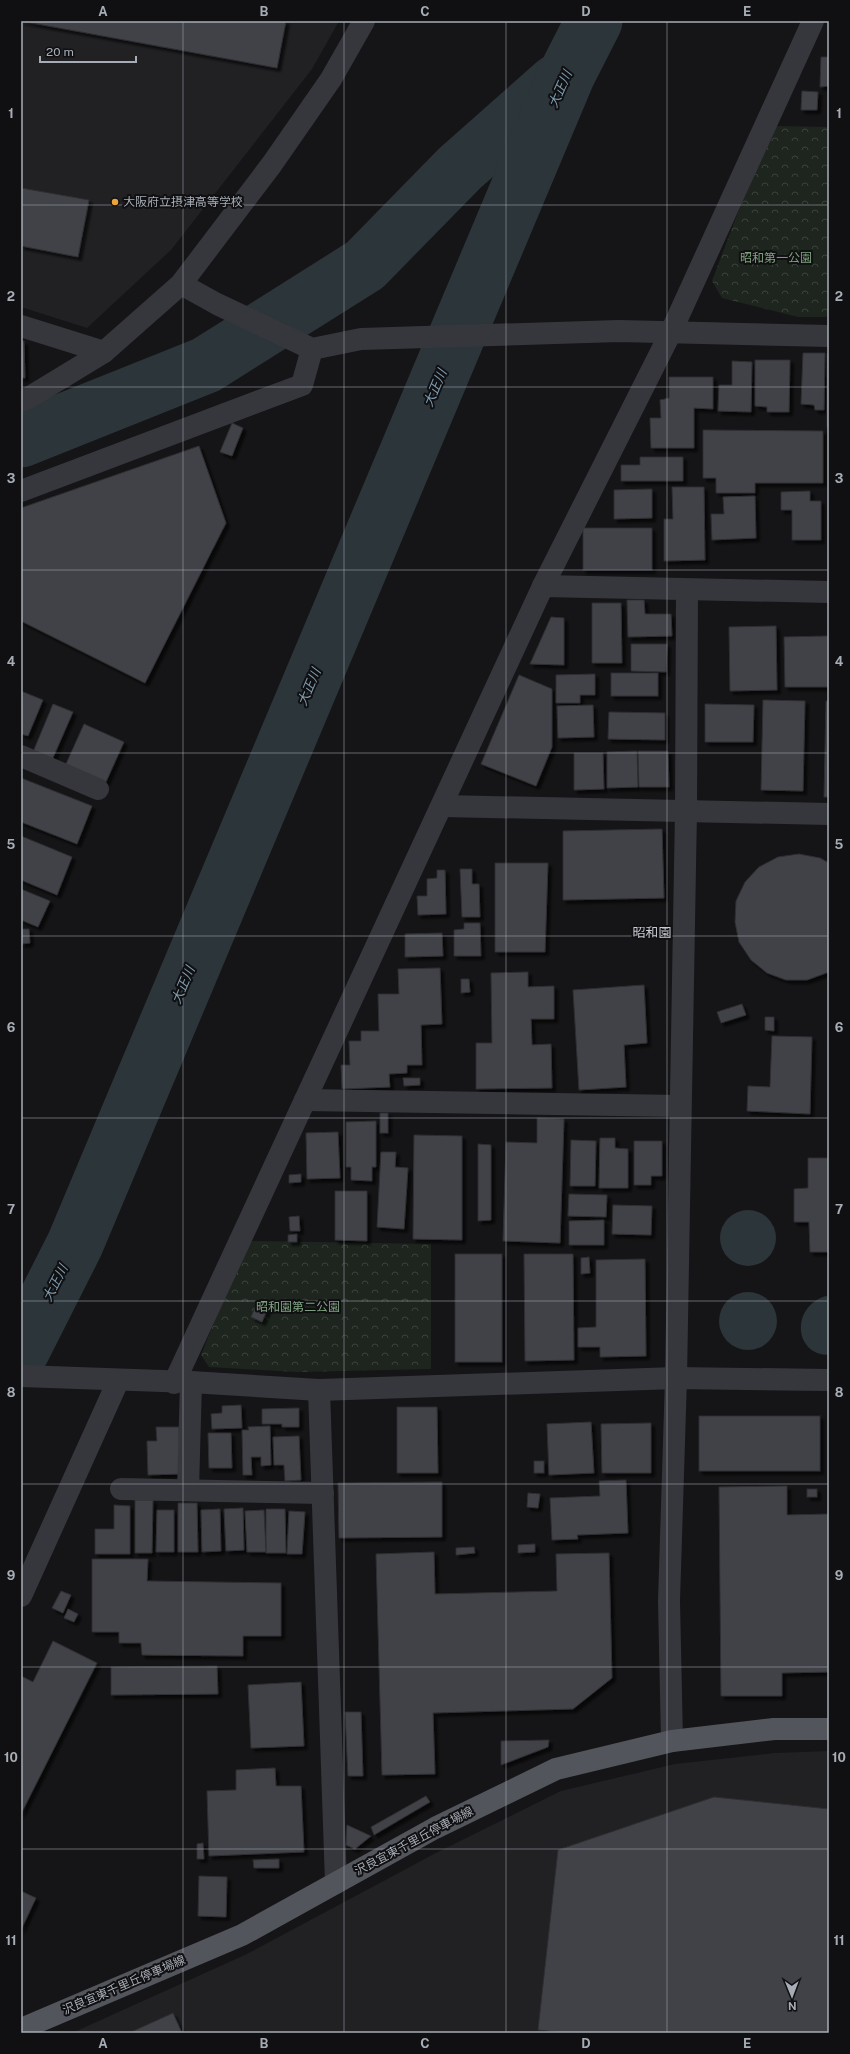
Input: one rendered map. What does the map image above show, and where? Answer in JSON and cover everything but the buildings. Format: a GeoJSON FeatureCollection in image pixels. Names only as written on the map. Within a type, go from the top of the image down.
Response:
{"type":"FeatureCollection","features":[{"type":"Feature","properties":{"kind":"main road","name":"沢良宜東千里丘停車場線"},"geometry":{"type":"LineString","coordinates":[[21,2029],[242,1935],[435,1828],[556,1769],[672,1741],[774,1729],[829,1729]]}},
{"type":"Feature","properties":{"kind":"street"},"geometry":{"type":"LineString","coordinates":[[21,401],[104,352],[181,284],[277,158],[331,79],[364,21]]}},
{"type":"Feature","properties":{"kind":"street"},"geometry":{"type":"LineString","coordinates":[[188,1490],[182,1383],[304,1100],[443,806],[544,586],[671,332],[813,21]]}},
{"type":"Feature","properties":{"kind":"street"},"geometry":{"type":"LineString","coordinates":[[181,284],[209,300],[312,349],[361,339],[619,331],[829,336]]}},
{"type":"Feature","properties":{"kind":"street"},"geometry":{"type":"LineString","coordinates":[[21,326],[104,352]]}},
{"type":"Feature","properties":{"kind":"street"},"geometry":{"type":"LineString","coordinates":[[21,491],[302,385],[312,349]]}},
{"type":"Feature","properties":{"kind":"street"},"geometry":{"type":"LineString","coordinates":[[544,586],[829,592]]}},
{"type":"Feature","properties":{"kind":"street"},"geometry":{"type":"LineString","coordinates":[[672,1741],[669,1601],[676,1378],[686,810],[687,590]]}},
{"type":"Feature","properties":{"kind":"street"},"geometry":{"type":"LineString","coordinates":[[21,756],[98,789]]}},
{"type":"Feature","properties":{"kind":"street"},"geometry":{"type":"LineString","coordinates":[[443,806],[829,814]]}},
{"type":"Feature","properties":{"kind":"street"},"geometry":{"type":"LineString","coordinates":[[304,1100],[680,1106]]}},
{"type":"Feature","properties":{"kind":"street"},"geometry":{"type":"LineString","coordinates":[[21,1376],[319,1390],[676,1378],[829,1380]]}},
{"type":"Feature","properties":{"kind":"street"},"geometry":{"type":"LineString","coordinates":[[21,1596],[114,1381]]}},
{"type":"Feature","properties":{"kind":"street"},"geometry":{"type":"LineString","coordinates":[[319,1390],[336,1883]]}},
{"type":"Feature","properties":{"kind":"street"},"geometry":{"type":"LineString","coordinates":[[121,1489],[323,1493]]}},
{"type":"Feature","properties":{"kind":"shaded area","name":"大阪府立摂津高等学校"},"geometry":{"type":"Polygon","coordinates":[[[21,21],[339,21],[312,69],[171,250],[87,328],[21,307],[21,21]]]}},
{"type":"Feature","properties":{"kind":"shaded area"},"geometry":{"type":"Polygon","coordinates":[[[748,1210],[763,1215],[771,1223],[776,1238],[771,1253],[763,1261],[748,1266],[733,1261],[725,1253],[720,1238],[725,1223],[733,1215],[748,1210]]]}},
{"type":"Feature","properties":{"kind":"shaded area"},"geometry":{"type":"Polygon","coordinates":[[[742,1292],[754,1292],[769,1300],[777,1315],[777,1327],[769,1342],[754,1350],[742,1350],[727,1342],[719,1327],[719,1315],[727,1300],[742,1292]]]}},
{"type":"Feature","properties":{"kind":"shaded area"},"geometry":{"type":"Polygon","coordinates":[[[826,1296],[829,1297],[829,1355],[817,1353],[808,1347],[803,1339],[801,1329],[802,1319],[807,1309],[815,1301],[826,1296]]]}},
{"type":"Feature","properties":{"kind":"shaded area"},"geometry":{"type":"Polygon","coordinates":[[[829,1751],[829,2033],[72,2033],[247,1954],[434,1854],[561,1791],[675,1764],[775,1753],[829,1751]]]}},
{"type":"Feature","properties":{"kind":"green space","name":"昭和第一公園"},"geometry":{"type":"Polygon","coordinates":[[[775,126],[829,127],[829,317],[798,317],[722,298],[712,281],[735,220],[775,126]]]}},
{"type":"Feature","properties":{"kind":"green space","name":"昭和園第二公園"},"geometry":{"type":"Polygon","coordinates":[[[247,1241],[431,1244],[431,1369],[297,1372],[209,1367],[201,1355],[247,1241]]]}},
{"type":"Feature","properties":{"kind":"waterway","name":"大正川"},"geometry":{"type":"LineString","coordinates":[[21,1351],[75,1244],[567,74],[594,21]]}},
{"type":"Feature","properties":{"kind":"waterway"},"geometry":{"type":"LineString","coordinates":[[21,439],[206,365],[365,265],[460,168],[556,83]]}},
{"type":"Feature","properties":{"kind":"place","name":"大阪府立摂津高等学校"},"geometry":{"type":"Point","coordinates":[115,202]}},
{"type":"Feature","properties":{"kind":"district","name":"昭和園"},"geometry":{"type":"Point","coordinates":[652,932]}}]}
